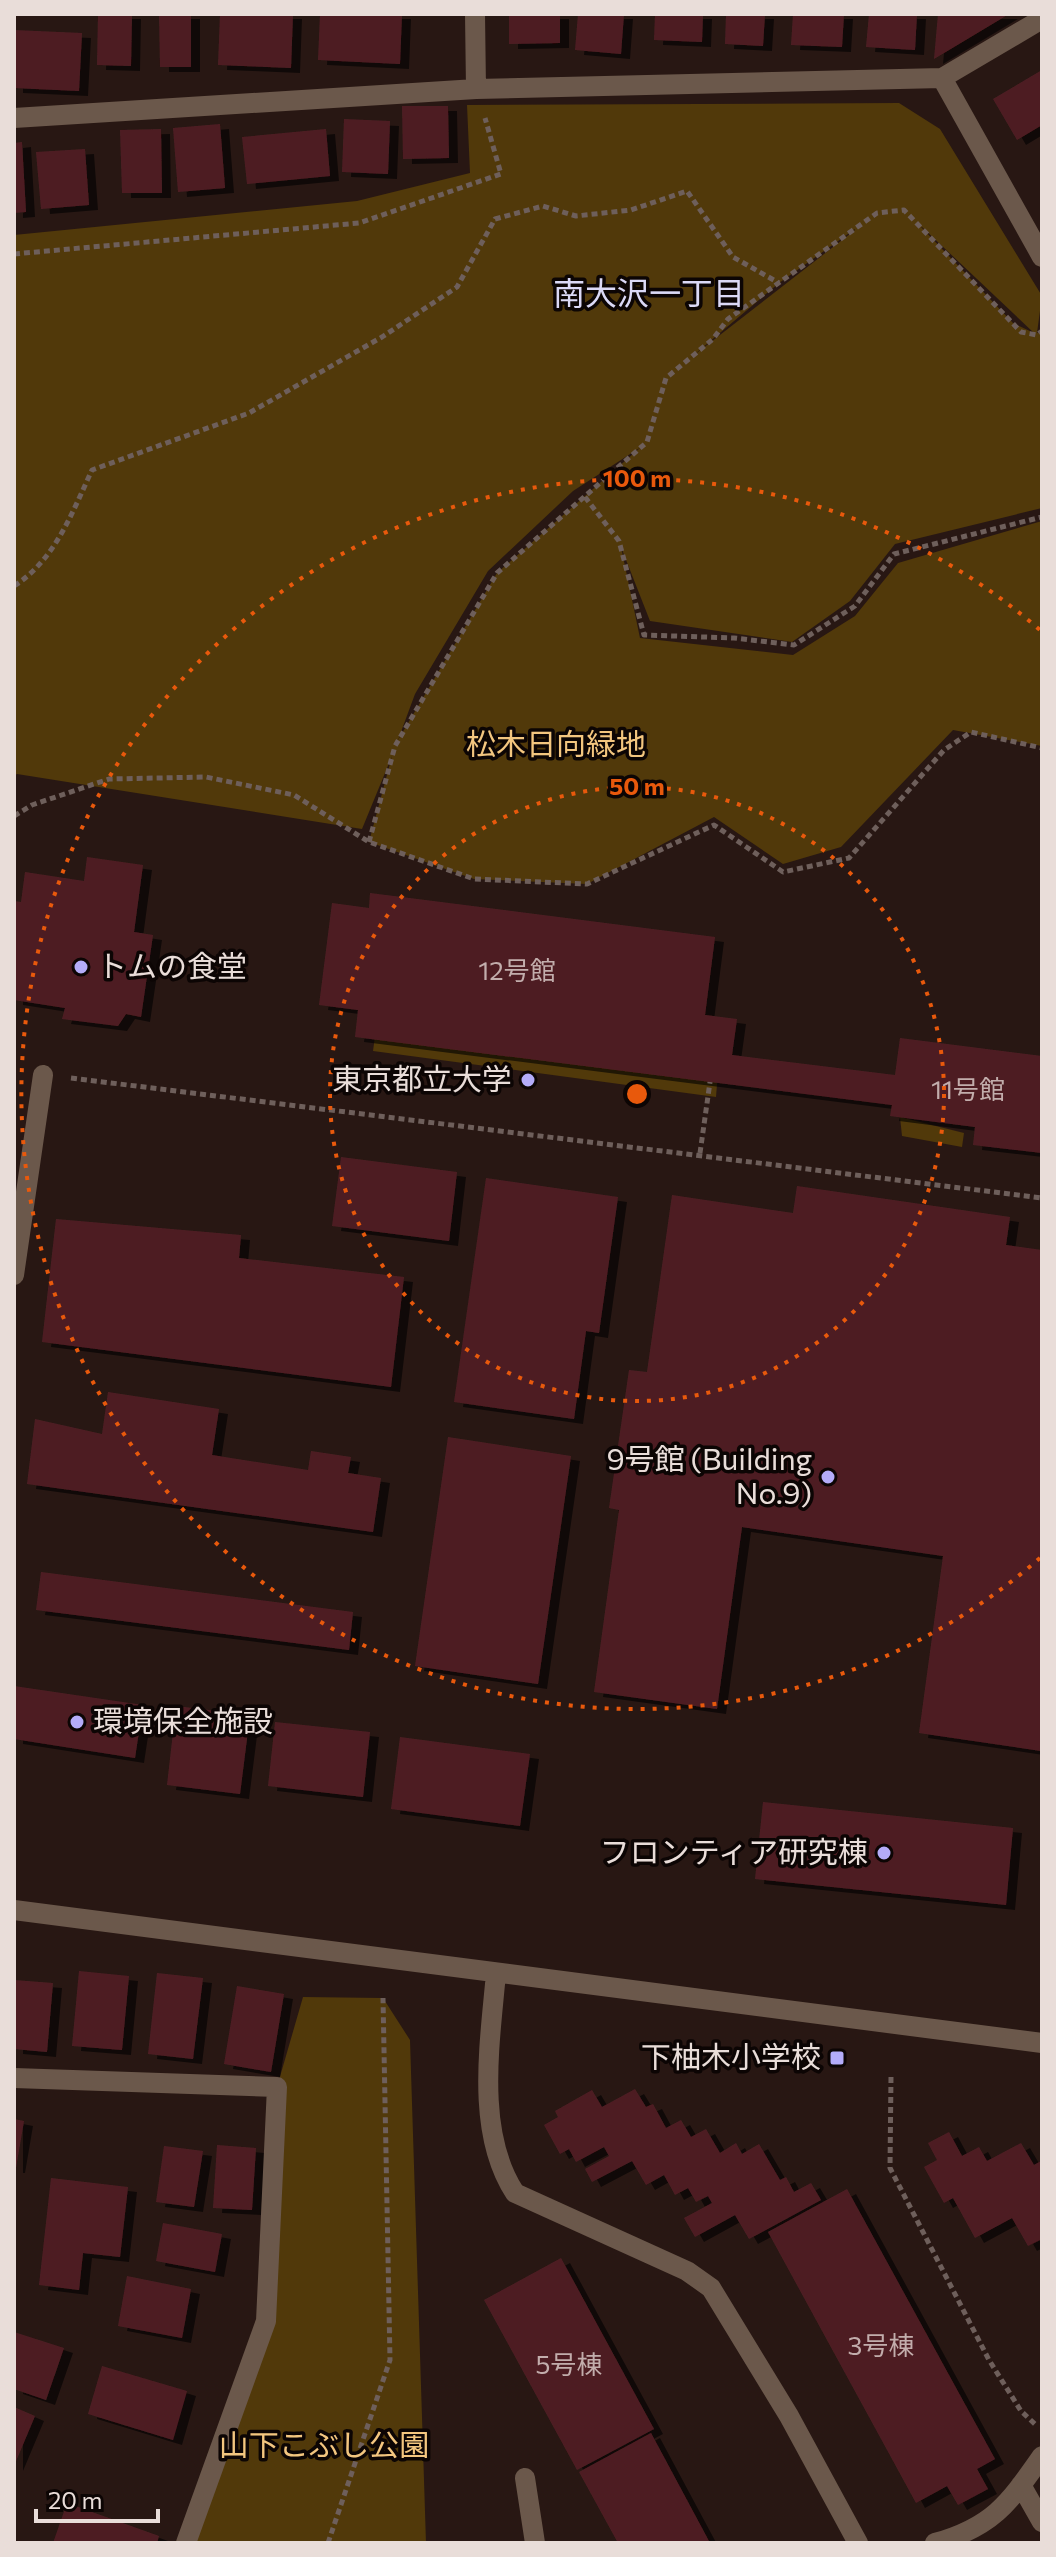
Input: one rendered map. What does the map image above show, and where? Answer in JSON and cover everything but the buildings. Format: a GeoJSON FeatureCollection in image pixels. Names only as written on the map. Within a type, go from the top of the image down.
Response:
{"type":"FeatureCollection","features":[{"type":"Feature","properties":{"kind":"street"},"geometry":{"type":"LineString","coordinates":[[475,14],[476,89]]}},
{"type":"Feature","properties":{"kind":"street"},"geometry":{"type":"LineString","coordinates":[[14,118],[476,89],[942,78],[1042,19]]}},
{"type":"Feature","properties":{"kind":"street"},"geometry":{"type":"LineString","coordinates":[[942,78],[1042,257]]}},
{"type":"Feature","properties":{"kind":"street"},"geometry":{"type":"LineString","coordinates":[[14,1275],[43,1075]]}},
{"type":"Feature","properties":{"kind":"street"},"geometry":{"type":"LineString","coordinates":[[14,1910],[1042,2043]]}},
{"type":"Feature","properties":{"kind":"street"},"geometry":{"type":"LineString","coordinates":[[496,1973],[488,2085],[499,2168],[515,2193],[687,2271],[711,2288],[789,2416],[858,2543]]}},
{"type":"Feature","properties":{"kind":"street"},"geometry":{"type":"LineString","coordinates":[[14,2078],[277,2087],[266,2321],[186,2543]]}},
{"type":"Feature","properties":{"kind":"street"},"geometry":{"type":"LineString","coordinates":[[935,2543],[963,2535],[994,2517],[1042,2456]]}},
{"type":"Feature","properties":{"kind":"street"},"geometry":{"type":"LineString","coordinates":[[525,2478],[535,2543]]}},
{"type":"Feature","properties":{"kind":"street"},"geometry":{"type":"LineString","coordinates":[[1021,2485],[1042,2522]]}},
{"type":"Feature","properties":{"kind":"path"},"geometry":{"type":"LineString","coordinates":[[14,254],[359,223],[501,174],[476,89]]}},
{"type":"Feature","properties":{"kind":"path"},"geometry":{"type":"LineString","coordinates":[[14,586],[35,572],[65,529],[92,470],[249,413],[382,337],[457,287],[495,219],[543,206],[576,216],[631,210],[687,191],[733,257],[779,283]]}},
{"type":"Feature","properties":{"kind":"path"},"geometry":{"type":"LineString","coordinates":[[369,842],[395,746],[497,573],[647,442],[666,378],[713,339],[728,319],[877,213],[904,210],[1021,332],[1037,335],[1042,331]]}},
{"type":"Feature","properties":{"kind":"path"},"geometry":{"type":"LineString","coordinates":[[585,497],[619,541],[644,635],[734,638],[794,645],[855,606],[894,554],[1042,517]]}},
{"type":"Feature","properties":{"kind":"path"},"geometry":{"type":"LineString","coordinates":[[14,816],[32,805],[109,779],[206,777],[294,795],[369,842],[474,879],[587,884],[714,825],[783,872],[849,858],[944,750],[971,732],[1042,748]]}},
{"type":"Feature","properties":{"kind":"path"},"geometry":{"type":"LineString","coordinates":[[43,1075],[700,1153],[1042,1198]]}},
{"type":"Feature","properties":{"kind":"path"},"geometry":{"type":"LineString","coordinates":[[700,1153],[710,1082]]}},
{"type":"Feature","properties":{"kind":"path"},"geometry":{"type":"LineString","coordinates":[[328,2543],[390,2360],[383,1998]]}},
{"type":"Feature","properties":{"kind":"path"},"geometry":{"type":"LineString","coordinates":[[891,2077],[890,2168],[989,2360],[1021,2411],[1042,2432]]}},
{"type":"Feature","properties":{"kind":"green space","name":"松木日向緑地"},"geometry":{"type":"Polygon","coordinates":[[[899,103],[940,129],[1042,296],[1037,333],[1042,331],[1042,508],[895,544],[850,601],[792,642],[650,621],[621,547],[640,638],[793,655],[855,616],[898,563],[1042,521],[1042,746],[953,730],[841,847],[783,864],[714,817],[587,884],[474,879],[369,842],[392,756],[362,829],[17,774],[14,776],[14,235],[357,201],[470,173],[467,105],[899,103]],[[922,227],[1013,323],[1034,333],[922,227]],[[855,229],[779,283],[689,359],[855,229]],[[641,447],[573,491],[488,571],[415,694],[398,740],[497,573],[641,447]]]}},
{"type":"Feature","properties":{"kind":"green space"},"geometry":{"type":"Polygon","coordinates":[[[377,1021],[718,1072],[716,1097],[373,1051],[377,1021]]]}},
{"type":"Feature","properties":{"kind":"green space"},"geometry":{"type":"Polygon","coordinates":[[[900,1117],[964,1133],[962,1147],[902,1136],[900,1117]]]}},
{"type":"Feature","properties":{"kind":"green space","name":"山下こぶし公園"},"geometry":{"type":"Polygon","coordinates":[[[303,1997],[383,1998],[410,2040],[426,2543],[186,2543],[266,2321],[277,2087],[303,1997]]]}},
{"type":"Feature","properties":{"kind":"place","name":"トムの食堂"},"geometry":{"type":"Point","coordinates":[81,967]}},
{"type":"Feature","properties":{"kind":"place","name":"東京都立大学"},"geometry":{"type":"Point","coordinates":[528,1080]}},
{"type":"Feature","properties":{"kind":"place","name":"9号館 (Building No.9)"},"geometry":{"type":"Point","coordinates":[828,1477]}},
{"type":"Feature","properties":{"kind":"place","name":"環境保全施設"},"geometry":{"type":"Point","coordinates":[77,1722]}},
{"type":"Feature","properties":{"kind":"place","name":"フロンティア研究棟"},"geometry":{"type":"Point","coordinates":[884,1853]}},
{"type":"Feature","properties":{"kind":"place","name":"下柚木小学校"},"geometry":{"type":"Point","coordinates":[837,2058]}},
{"type":"Feature","properties":{"kind":"district","name":"南大沢一丁目"},"geometry":{"type":"Point","coordinates":[649,294]}}]}
